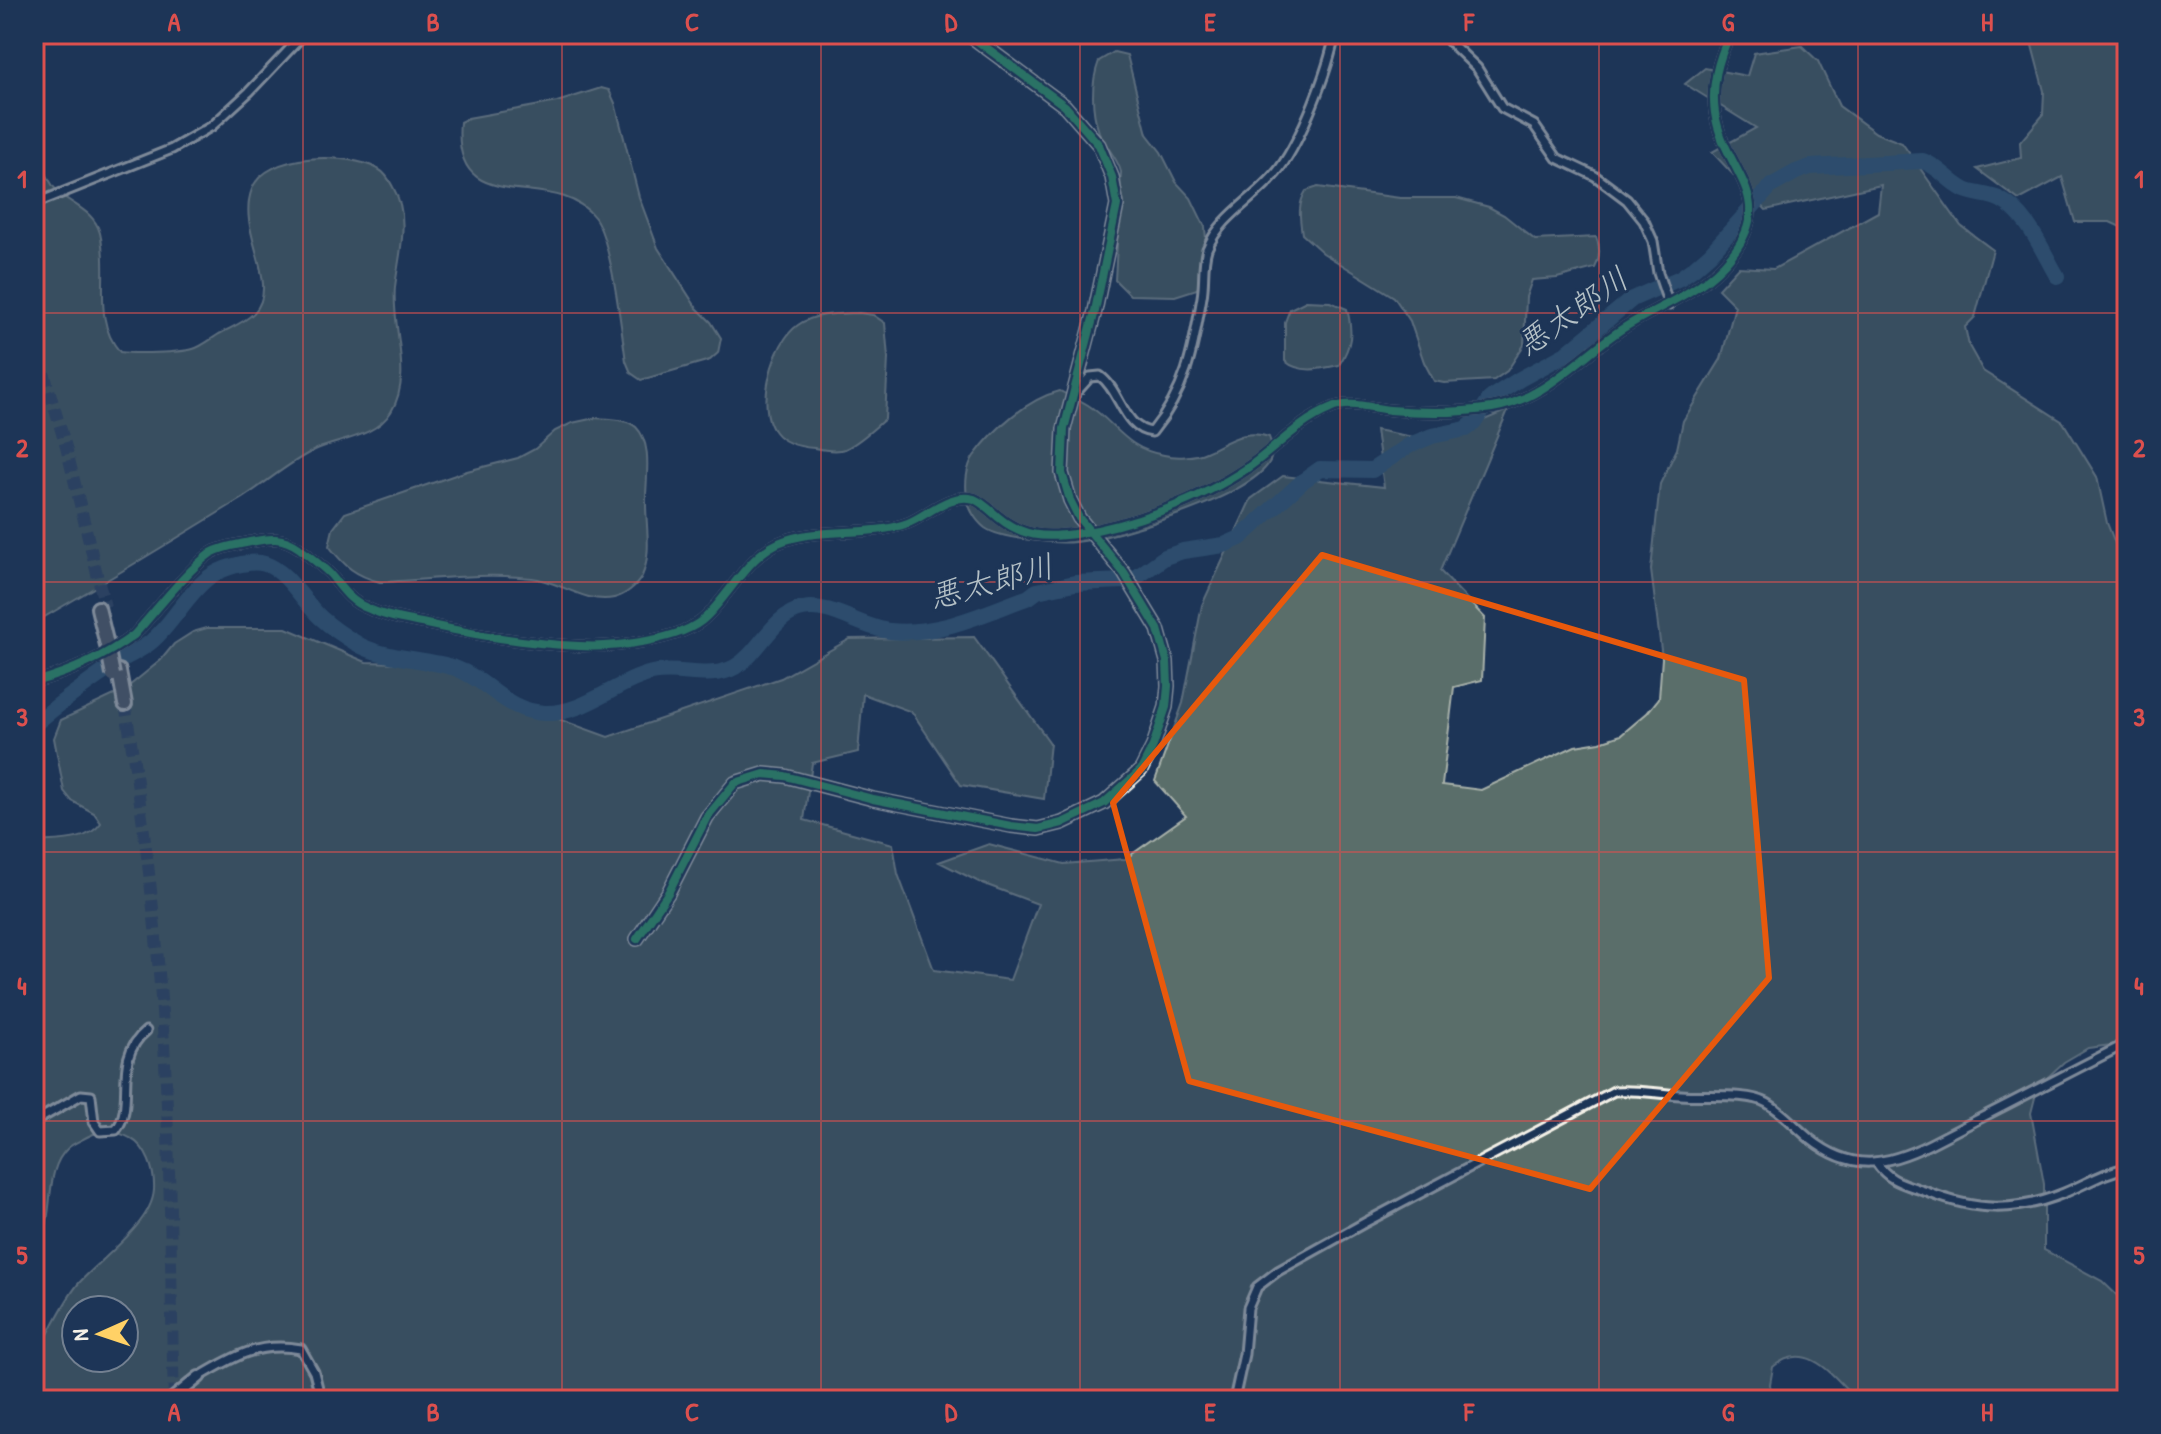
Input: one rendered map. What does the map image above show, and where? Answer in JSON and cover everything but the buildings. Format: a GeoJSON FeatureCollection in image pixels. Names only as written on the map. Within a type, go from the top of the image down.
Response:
{"type":"FeatureCollection","features":[{"type":"Feature","properties":{"kind":"highway"},"geometry":{"type":"LineString","coordinates":[[102,608],[122,704]]}},
{"type":"Feature","properties":{"kind":"street"},"geometry":{"type":"LineString","coordinates":[[34,204],[172,149],[212,126],[304,34]]}},
{"type":"Feature","properties":{"kind":"street"},"geometry":{"type":"LineString","coordinates":[[637,939],[668,893],[707,817],[735,783],[764,774],[785,776],[873,799],[1038,829],[1084,815],[1121,789],[1141,770],[1156,737],[1166,707],[1168,686],[1167,661],[1158,629],[1143,601],[1079,518],[1062,473],[1064,429],[1117,205],[1112,177],[1099,145],[1065,106],[968,34]]}},
{"type":"Feature","properties":{"kind":"street"},"geometry":{"type":"LineString","coordinates":[[1073,396],[1090,377],[1100,376],[1108,382],[1132,422],[1141,431],[1152,432],[1168,412],[1189,369],[1194,349],[1207,250],[1226,218],[1280,168],[1322,82],[1335,34]]}},
{"type":"Feature","properties":{"kind":"street"},"geometry":{"type":"LineString","coordinates":[[1448,34],[1449,41],[1489,84],[1502,108],[1534,125],[1557,158],[1609,185],[1636,210],[1653,241],[1658,273],[1669,305]]}},
{"type":"Feature","properties":{"kind":"street"},"geometry":{"type":"LineString","coordinates":[[34,682],[94,661],[121,645],[214,551],[272,538],[294,544],[328,572],[346,596],[373,611],[475,635],[585,647],[616,645],[689,629],[703,621],[755,559],[784,540],[811,534],[893,527],[910,523],[945,503],[964,499],[977,500],[1013,530],[1034,535],[1072,535],[1147,516],[1220,485],[1334,406],[1438,412],[1509,404],[1532,395],[1555,380],[1621,329],[1708,282],[1734,253],[1752,218],[1746,188],[1721,137],[1715,116],[1713,85],[1730,34]]}},
{"type":"Feature","properties":{"kind":"street"},"geometry":{"type":"LineString","coordinates":[[34,1122],[81,1095],[91,1096],[94,1122],[100,1131],[116,1130],[122,1117],[131,1049],[146,1031]]}},
{"type":"Feature","properties":{"kind":"street"},"geometry":{"type":"LineString","coordinates":[[1234,1400],[1244,1354],[1248,1308],[1257,1287],[1278,1271],[1328,1243],[1614,1091],[1749,1098],[1767,1103],[1834,1156],[1858,1162],[1888,1162],[1911,1154],[2127,1043]]}},
{"type":"Feature","properties":{"kind":"street"},"geometry":{"type":"LineString","coordinates":[[1876,1162],[1889,1177],[1942,1199],[1977,1208],[2009,1207],[2063,1194],[2103,1174],[2127,1168]]}},
{"type":"Feature","properties":{"kind":"street"},"geometry":{"type":"LineString","coordinates":[[171,1400],[199,1377],[268,1345],[301,1349],[314,1372],[321,1400]]}},
{"type":"Feature","properties":{"kind":"highlighted area"},"geometry":{"type":"Polygon","coordinates":[[[1322,555],[1744,680],[1769,978],[1590,1189],[1189,1081],[1113,803],[1322,555]]]}},
{"type":"Feature","properties":{"kind":"green space"},"geometry":{"type":"Polygon","coordinates":[[[2029,34],[2127,34],[2127,230],[2110,222],[2075,222],[2062,177],[2019,200],[1977,169],[2021,158],[2020,142],[2043,115],[2044,91],[2029,34]]]}},
{"type":"Feature","properties":{"kind":"green space"},"geometry":{"type":"Polygon","coordinates":[[[1802,46],[1818,61],[1839,106],[1876,133],[1902,143],[1961,226],[1993,250],[1975,317],[1965,327],[1969,346],[1983,371],[2063,422],[2097,477],[2107,523],[2119,553],[2127,560],[2127,1043],[2088,1048],[2064,1062],[2038,1086],[2031,1113],[2044,1184],[2044,1250],[2102,1281],[2127,1305],[2127,1368],[2119,1391],[2112,1400],[1857,1400],[1820,1364],[1798,1357],[1786,1359],[1773,1367],[1770,1384],[1772,1400],[34,1400],[36,1362],[60,1312],[60,1374],[140,1374],[140,1294],[72,1294],[79,1283],[135,1228],[151,1203],[154,1190],[149,1160],[141,1147],[130,1138],[104,1132],[75,1143],[61,1156],[56,1166],[44,1233],[34,1257],[34,842],[79,837],[101,823],[94,813],[72,801],[64,791],[54,738],[61,720],[123,691],[161,660],[174,644],[193,632],[207,628],[286,628],[366,662],[459,665],[494,684],[503,699],[608,737],[781,678],[850,639],[974,637],[1050,743],[1044,799],[961,785],[912,712],[863,694],[858,752],[812,763],[804,820],[893,844],[898,874],[934,970],[1010,980],[1038,904],[979,882],[939,862],[989,844],[1064,864],[1125,859],[1186,816],[1155,781],[1183,703],[1202,605],[1251,499],[1283,476],[1384,487],[1376,430],[1434,441],[1508,410],[1440,571],[1485,618],[1482,680],[1454,687],[1442,785],[1481,790],[1575,746],[1621,735],[1647,713],[1659,698],[1662,658],[1651,570],[1660,484],[1677,449],[1683,421],[1721,359],[1735,306],[1718,289],[1738,267],[1774,269],[1878,212],[1881,185],[1766,210],[1712,152],[1756,128],[1685,84],[1705,68],[1747,76],[1754,53],[1802,46]]]}},
{"type":"Feature","properties":{"kind":"green space"},"geometry":{"type":"Polygon","coordinates":[[[1114,52],[1127,55],[1147,134],[1161,152],[1176,182],[1191,198],[1205,227],[1208,266],[1197,289],[1175,296],[1130,295],[1115,280],[1121,172],[1099,132],[1093,96],[1099,61],[1114,52]]]}},
{"type":"Feature","properties":{"kind":"green space"},"geometry":{"type":"Polygon","coordinates":[[[601,88],[609,90],[615,103],[639,197],[658,248],[696,307],[721,338],[718,353],[710,360],[641,380],[631,373],[626,361],[611,266],[595,218],[577,203],[556,195],[488,183],[472,172],[462,153],[460,122],[468,118],[557,102],[601,88]]]}},
{"type":"Feature","properties":{"kind":"green space"},"geometry":{"type":"Polygon","coordinates":[[[34,147],[53,186],[91,217],[100,233],[106,325],[120,352],[157,353],[193,349],[256,311],[263,295],[263,284],[250,225],[249,201],[260,177],[274,168],[309,159],[329,158],[365,163],[389,179],[398,199],[403,224],[395,287],[401,382],[398,397],[384,420],[367,432],[306,454],[236,502],[34,623],[34,147]]]}},
{"type":"Feature","properties":{"kind":"green space"},"geometry":{"type":"Polygon","coordinates":[[[1318,187],[1400,198],[1456,198],[1489,207],[1535,240],[1596,237],[1598,260],[1595,268],[1557,278],[1532,280],[1526,297],[1524,345],[1507,371],[1494,380],[1434,381],[1410,321],[1394,297],[1323,253],[1302,234],[1301,202],[1306,191],[1318,187]]]}},
{"type":"Feature","properties":{"kind":"green space"},"geometry":{"type":"Polygon","coordinates":[[[1306,301],[1330,302],[1347,309],[1350,338],[1339,365],[1304,369],[1285,361],[1285,322],[1290,309],[1306,301]]]}},
{"type":"Feature","properties":{"kind":"green space"},"geometry":{"type":"Polygon","coordinates":[[[859,313],[873,315],[885,323],[888,358],[885,419],[841,450],[804,447],[783,439],[769,421],[767,407],[770,376],[781,345],[798,325],[812,318],[859,313]]]}},
{"type":"Feature","properties":{"kind":"green space"},"geometry":{"type":"Polygon","coordinates":[[[1060,391],[1088,405],[1130,441],[1151,452],[1174,456],[1196,455],[1237,437],[1252,434],[1269,437],[1271,458],[1258,475],[1238,488],[1181,514],[1120,533],[1066,542],[1028,540],[992,532],[979,522],[968,501],[966,481],[971,460],[1012,416],[1035,401],[1060,391]]]}},
{"type":"Feature","properties":{"kind":"green space"},"geometry":{"type":"Polygon","coordinates":[[[595,418],[632,424],[642,435],[647,453],[647,558],[640,580],[622,595],[593,598],[542,580],[513,576],[380,582],[351,569],[329,546],[333,529],[345,513],[467,471],[518,458],[535,449],[555,431],[595,418]]]}},
{"type":"Feature","properties":{"kind":"waterway","name":"悪太郎川"},"geometry":{"type":"LineString","coordinates":[[34,725],[88,683],[152,641],[208,578],[244,564],[259,563],[274,568],[289,580],[325,621],[366,648],[455,668],[518,707],[545,713],[560,712],[587,703],[652,673],[715,673],[735,667],[783,618],[803,609],[824,609],[879,629],[908,632],[961,622],[1029,597],[1037,591],[1075,583],[1125,581],[1137,577],[1165,557],[1224,545],[1240,538],[1320,469],[1372,470],[1410,445],[1432,436],[1466,429],[1495,395],[1566,354],[1632,299],[1680,278],[1694,268],[1771,186],[1810,167],[1923,161],[1965,190],[1997,198],[2011,207],[2034,234],[2057,276]]}},
{"type":"Feature","properties":{"kind":"tunnel"},"geometry":{"type":"LineString","coordinates":[[34,339],[66,447],[105,607]]}},
{"type":"Feature","properties":{"kind":"tunnel"},"geometry":{"type":"LineString","coordinates":[[125,704],[146,851],[161,999],[174,1400]]}},
{"type":"Feature","properties":{"kind":"cycle path"},"geometry":{"type":"LineString","coordinates":[[637,939],[668,893],[707,817],[735,783],[764,774],[785,776],[873,799],[1038,829],[1062,823],[1104,803],[1141,770],[1153,746],[1166,707],[1168,686],[1167,661],[1158,629],[1124,573],[1079,518],[1062,473],[1064,429],[1095,311],[1117,205],[1112,177],[1099,145],[1065,106],[968,34]]}},
{"type":"Feature","properties":{"kind":"cycle path"},"geometry":{"type":"LineString","coordinates":[[34,682],[86,663],[134,635],[202,560],[225,547],[276,539],[287,541],[326,571],[355,602],[389,616],[521,641],[579,646],[627,644],[664,637],[695,625],[706,617],[762,553],[786,540],[894,527],[908,523],[948,501],[965,498],[980,502],[1007,524],[1025,532],[1043,536],[1096,530],[1164,510],[1208,491],[1246,469],[1307,421],[1337,406],[1441,412],[1479,410],[1511,403],[1545,387],[1622,329],[1708,279],[1732,255],[1745,234],[1750,216],[1749,199],[1720,133],[1714,103],[1716,73],[1730,34]]}}]}
